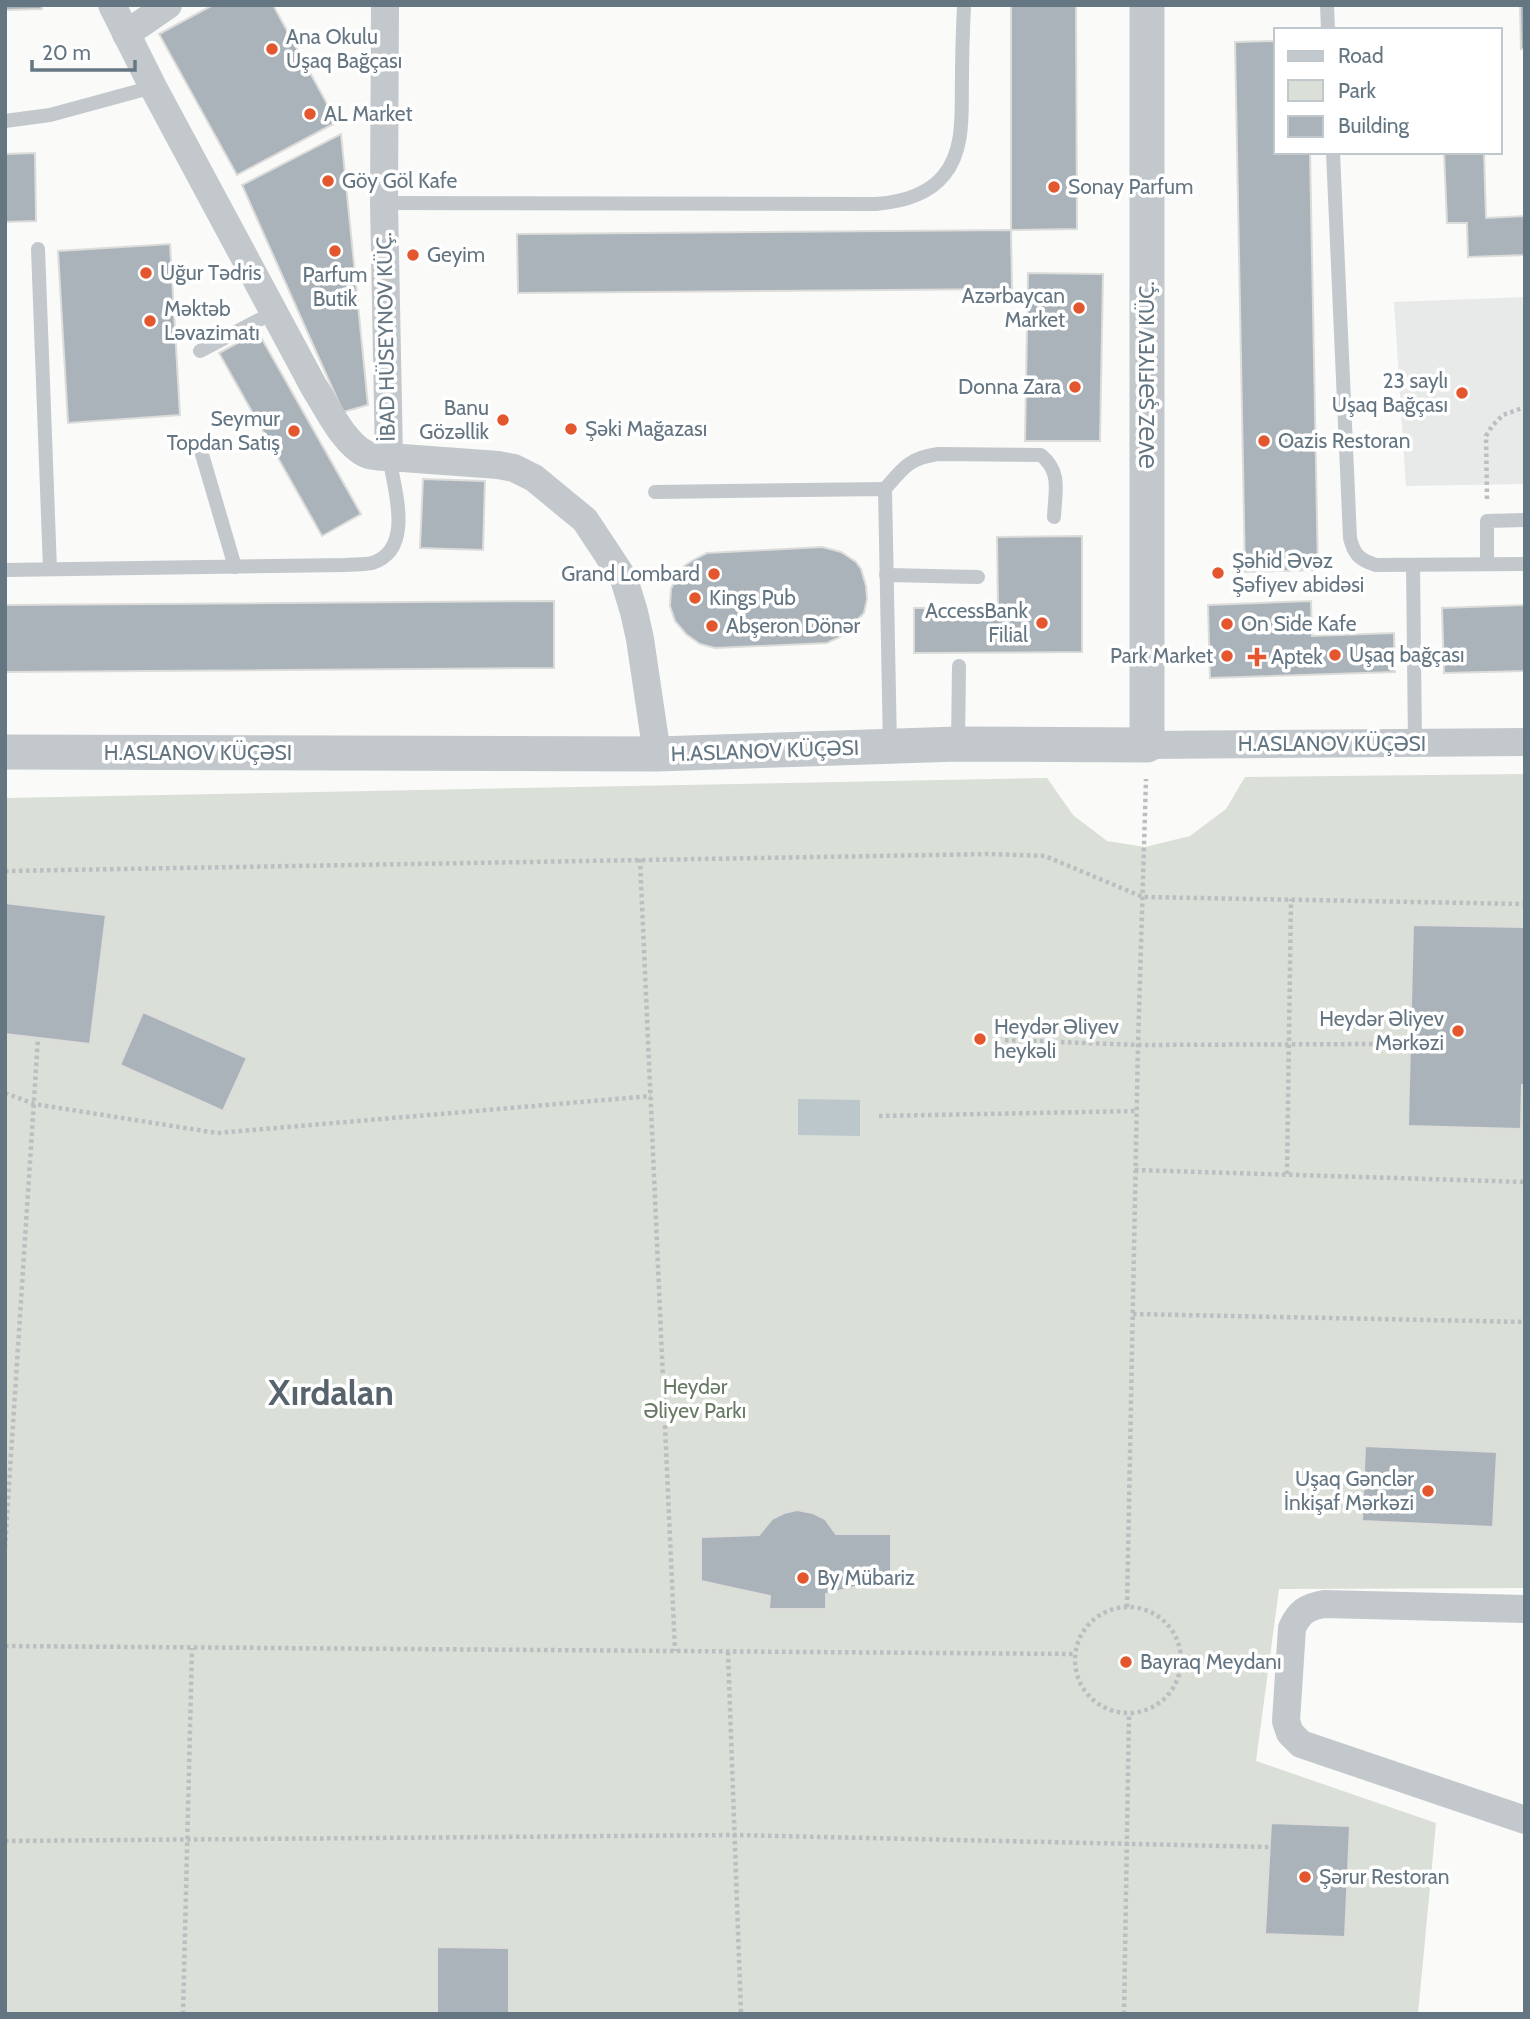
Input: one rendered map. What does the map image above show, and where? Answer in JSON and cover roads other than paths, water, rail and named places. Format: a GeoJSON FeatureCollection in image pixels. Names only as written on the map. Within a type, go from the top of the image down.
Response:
{"type":"FeatureCollection","features":[{"type":"Feature","properties":{"kind":"street"},"geometry":{"type":"LineString","coordinates":[[112,5],[314,387],[351,443],[367,455],[388,457]]}},
{"type":"Feature","properties":{"kind":"street"},"geometry":{"type":"LineString","coordinates":[[126,34],[169,5]]}},
{"type":"Feature","properties":{"kind":"street","name":"İBAD HÜSEYNOV KÜÇ."},"geometry":{"type":"LineString","coordinates":[[384,5],[383,203],[388,457],[514,468],[534,478],[585,520],[624,579],[635,612],[657,754]]}},
{"type":"Feature","properties":{"kind":"street","name":"ƏVƏZ ŞƏFIYEV KÜÇ."},"geometry":{"type":"LineString","coordinates":[[1147,5],[1147,745]]}},
{"type":"Feature","properties":{"kind":"street","name":"H.ASLANOV KÜÇƏSI"},"geometry":{"type":"LineString","coordinates":[[5,752],[657,754],[958,744],[1525,742]]}},
{"type":"Feature","properties":{"kind":"street"},"geometry":{"type":"LineString","coordinates":[[1525,1609],[1324,1604],[1311,1606],[1298,1615],[1292,1628],[1286,1721],[1290,1733],[1301,1744],[1525,1820]]}},
{"type":"Feature","properties":{"kind":"lane"},"geometry":{"type":"LineString","coordinates":[[383,203],[898,202],[923,192],[944,175],[955,155],[960,133],[964,5]]}},
{"type":"Feature","properties":{"kind":"lane"},"geometry":{"type":"LineString","coordinates":[[1327,5],[1328,28]]}},
{"type":"Feature","properties":{"kind":"lane"},"geometry":{"type":"LineString","coordinates":[[5,121],[50,115],[153,87]]}},
{"type":"Feature","properties":{"kind":"lane"},"geometry":{"type":"LineString","coordinates":[[1333,154],[1349,538],[1353,552],[1362,561],[1376,565],[1525,564]]}},
{"type":"Feature","properties":{"kind":"lane"},"geometry":{"type":"LineString","coordinates":[[38,250],[50,569]]}},
{"type":"Feature","properties":{"kind":"lane"},"geometry":{"type":"LineString","coordinates":[[200,351],[274,312]]}},
{"type":"Feature","properties":{"kind":"lane"},"geometry":{"type":"LineString","coordinates":[[199,444],[235,566]]}},
{"type":"Feature","properties":{"kind":"lane"},"geometry":{"type":"LineString","coordinates":[[890,747],[885,489],[905,466],[921,457],[938,454],[1041,455],[1052,465],[1056,479],[1054,516]]}},
{"type":"Feature","properties":{"kind":"lane"},"geometry":{"type":"LineString","coordinates":[[5,570],[373,563],[385,555],[395,543],[399,528],[388,457]]}},
{"type":"Feature","properties":{"kind":"lane"},"geometry":{"type":"LineString","coordinates":[[655,492],[885,489]]}},
{"type":"Feature","properties":{"kind":"lane"},"geometry":{"type":"LineString","coordinates":[[1487,564],[1488,521],[1525,520]]}},
{"type":"Feature","properties":{"kind":"lane"},"geometry":{"type":"LineString","coordinates":[[1413,565],[1416,744]]}},
{"type":"Feature","properties":{"kind":"lane"},"geometry":{"type":"LineString","coordinates":[[886,575],[978,578]]}},
{"type":"Feature","properties":{"kind":"lane"},"geometry":{"type":"LineString","coordinates":[[958,744],[959,666]]}},
{"type":"Feature","properties":{"kind":"place","name":"Ana Okulu Uşaq Bağçası"},"geometry":{"type":"Point","coordinates":[272,49]}},
{"type":"Feature","properties":{"kind":"place","name":"AL Market"},"geometry":{"type":"Point","coordinates":[310,114]}},
{"type":"Feature","properties":{"kind":"place","name":"Göy Göl Kafe"},"geometry":{"type":"Point","coordinates":[328,181]}},
{"type":"Feature","properties":{"kind":"place","name":"Sonay Parfum"},"geometry":{"type":"Point","coordinates":[1054,187]}},
{"type":"Feature","properties":{"kind":"place","name":"Parfum Butik"},"geometry":{"type":"Point","coordinates":[335,251]}},
{"type":"Feature","properties":{"kind":"place","name":"Geyim"},"geometry":{"type":"Point","coordinates":[413,255]}},
{"type":"Feature","properties":{"kind":"place","name":"Uğur Tədris"},"geometry":{"type":"Point","coordinates":[146,273]}},
{"type":"Feature","properties":{"kind":"place","name":"Azərbaycan Market"},"geometry":{"type":"Point","coordinates":[1079,308]}},
{"type":"Feature","properties":{"kind":"place","name":"Məktəb Ləvazimatı"},"geometry":{"type":"Point","coordinates":[150,321]}},
{"type":"Feature","properties":{"kind":"place","name":"Donna Zara"},"geometry":{"type":"Point","coordinates":[1075,387]}},
{"type":"Feature","properties":{"kind":"place","name":"23 saylı Uşaq Bağçası"},"geometry":{"type":"Point","coordinates":[1462,393]}},
{"type":"Feature","properties":{"kind":"place","name":"Banu Gözəllik"},"geometry":{"type":"Point","coordinates":[503,420]}},
{"type":"Feature","properties":{"kind":"place","name":"Şəki Mağazası"},"geometry":{"type":"Point","coordinates":[571,429]}},
{"type":"Feature","properties":{"kind":"place","name":"Seymur Topdan Satış"},"geometry":{"type":"Point","coordinates":[294,431]}},
{"type":"Feature","properties":{"kind":"place","name":"Oazis Restoran"},"geometry":{"type":"Point","coordinates":[1264,441]}},
{"type":"Feature","properties":{"kind":"place","name":"Şəhid Əvəz Şəfiyev abidəsi"},"geometry":{"type":"Point","coordinates":[1218,573]}},
{"type":"Feature","properties":{"kind":"place","name":"Grand Lombard"},"geometry":{"type":"Point","coordinates":[714,574]}},
{"type":"Feature","properties":{"kind":"place","name":"Kings Pub"},"geometry":{"type":"Point","coordinates":[695,598]}},
{"type":"Feature","properties":{"kind":"place","name":"AccessBank Filial"},"geometry":{"type":"Point","coordinates":[1042,623]}},
{"type":"Feature","properties":{"kind":"place","name":"On Side Kafe"},"geometry":{"type":"Point","coordinates":[1227,624]}},
{"type":"Feature","properties":{"kind":"place","name":"Abşeron Dönər"},"geometry":{"type":"Point","coordinates":[712,626]}},
{"type":"Feature","properties":{"kind":"place","name":"Uşaq bağçası"},"geometry":{"type":"Point","coordinates":[1335,655]}},
{"type":"Feature","properties":{"kind":"place","name":"Park Market"},"geometry":{"type":"Point","coordinates":[1227,656]}},
{"type":"Feature","properties":{"kind":"place","name":"Aptek"},"geometry":{"type":"Point","coordinates":[1257,657]}},
{"type":"Feature","properties":{"kind":"place","name":"Heydər Əliyev Mərkəzi"},"geometry":{"type":"Point","coordinates":[1458,1031]}},
{"type":"Feature","properties":{"kind":"place","name":"Heydər Əliyev heykəli"},"geometry":{"type":"Point","coordinates":[980,1039]}},
{"type":"Feature","properties":{"kind":"place","name":"Uşaq Gənclər İnkişaf Mərkəzi"},"geometry":{"type":"Point","coordinates":[1428,1491]}},
{"type":"Feature","properties":{"kind":"place","name":"By Mübariz"},"geometry":{"type":"Point","coordinates":[803,1578]}},
{"type":"Feature","properties":{"kind":"place","name":"Bayraq Meydanı"},"geometry":{"type":"Point","coordinates":[1126,1662]}},
{"type":"Feature","properties":{"kind":"place","name":"Şərur Restoran"},"geometry":{"type":"Point","coordinates":[1305,1877]}},
{"type":"Feature","properties":{"kind":"district","name":"Xırdalan"},"geometry":{"type":"Point","coordinates":[331,1393]}},
{"type":"Feature","properties":{"kind":"park label","name":"Heydər Əliyev Parkı"},"geometry":{"type":"Point","coordinates":[695,1399]}}]}
